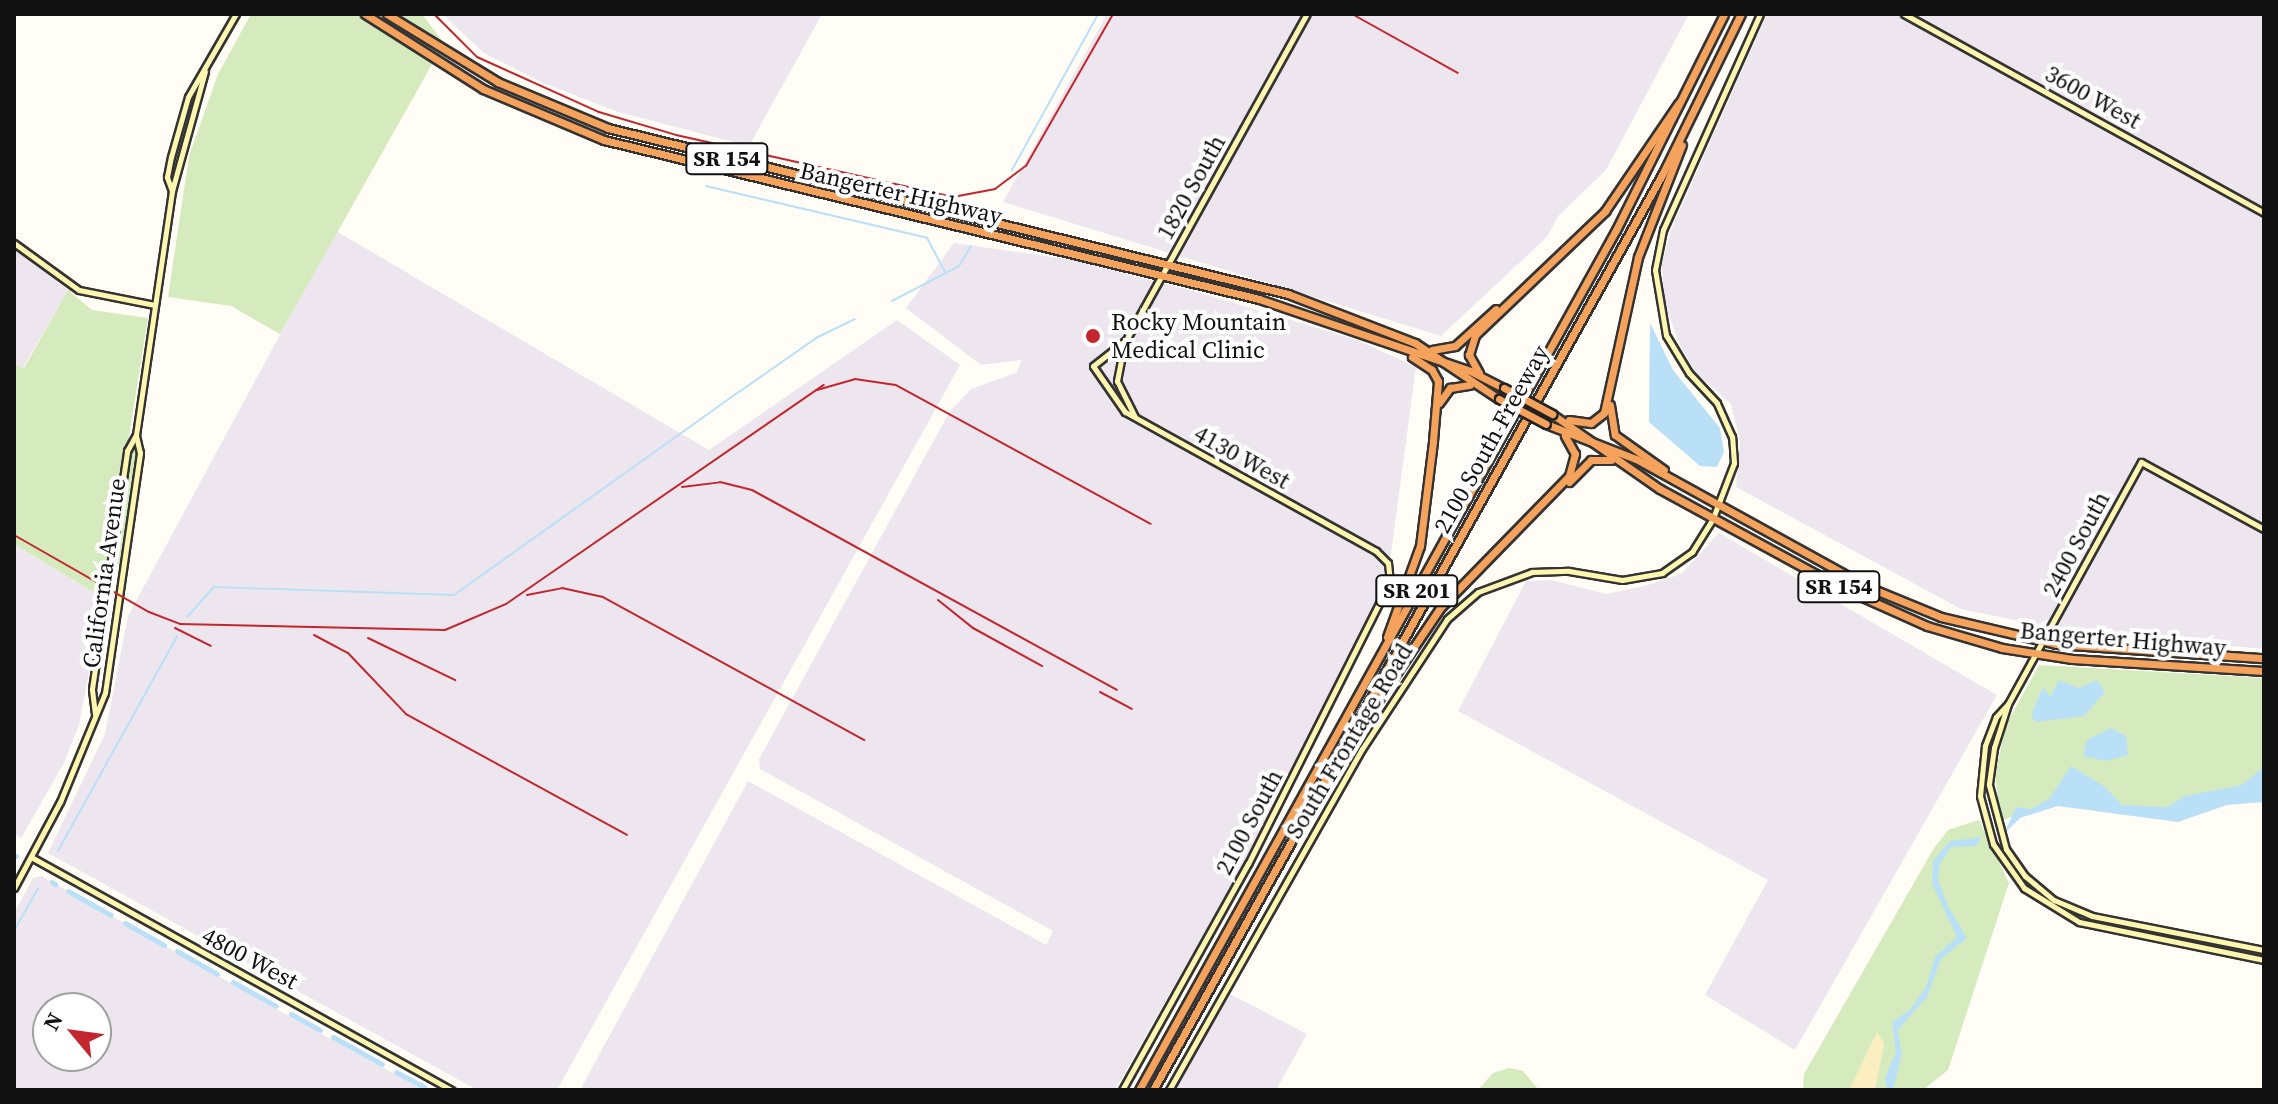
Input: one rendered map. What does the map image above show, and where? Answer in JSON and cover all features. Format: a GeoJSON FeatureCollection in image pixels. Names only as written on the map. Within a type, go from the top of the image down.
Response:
{"type":"FeatureCollection","features":[{"type":"Feature","properties":{"kind":"highway","name":"Bangerter Highway"},"geometry":{"type":"LineString","coordinates":[[365,14],[492,94],[615,144],[1163,274],[1292,308],[1482,376],[1552,414],[1616,461],[1713,518],[1910,620],[2036,654],[2264,671]]}},
{"type":"Feature","properties":{"kind":"highway","name":"Bangerter Highway"},"geometry":{"type":"LineString","coordinates":[[387,14],[498,82],[608,128],[1169,263],[1326,306],[1425,348],[1476,386],[1562,434],[1598,446],[1703,495],[1904,603],[1978,629],[2042,642],[2264,658]]}},
{"type":"Feature","properties":{"kind":"highway","name":"2100 South Freeway"},"geometry":{"type":"LineString","coordinates":[[1139,1090],[1322,762],[1689,89],[1724,14]]}},
{"type":"Feature","properties":{"kind":"highway","name":"2100 South Freeway"},"geometry":{"type":"LineString","coordinates":[[1153,1090],[1693,116],[1741,14]]}},
{"type":"Feature","properties":{"kind":"highway"},"geometry":{"type":"LineString","coordinates":[[1425,348],[1452,348],[1523,288],[1605,211],[1689,89]]}},
{"type":"Feature","properties":{"kind":"highway"},"geometry":{"type":"LineString","coordinates":[[1693,116],[1645,230],[1609,414],[1615,435],[1703,495]]}},
{"type":"Feature","properties":{"kind":"highway"},"geometry":{"type":"LineString","coordinates":[[1482,376],[1471,363],[1471,343],[1523,288]]}},
{"type":"Feature","properties":{"kind":"highway"},"geometry":{"type":"LineString","coordinates":[[1393,346],[1437,378],[1433,441]]}},
{"type":"Feature","properties":{"kind":"highway"},"geometry":{"type":"LineString","coordinates":[[1552,414],[1582,424],[1598,419],[1618,357]]}},
{"type":"Feature","properties":{"kind":"highway"},"geometry":{"type":"LineString","coordinates":[[1322,762],[1412,575],[1443,395],[1457,385],[1476,386]]}},
{"type":"Feature","properties":{"kind":"highway"},"geometry":{"type":"LineString","coordinates":[[1342,750],[1368,720],[1440,608],[1572,471],[1575,454],[1562,434]]}},
{"type":"Feature","properties":{"kind":"highway"},"geometry":{"type":"LineString","coordinates":[[1511,535],[1588,462],[1602,457],[1616,461]]}},
{"type":"Feature","properties":{"kind":"street","name":"California Avenue"},"geometry":{"type":"LineString","coordinates":[[172,191],[167,177],[175,136],[191,89],[205,71],[236,14]]}},
{"type":"Feature","properties":{"kind":"street","name":"1820 South"},"geometry":{"type":"LineString","coordinates":[[1093,366],[1126,340],[1307,14]]}},
{"type":"Feature","properties":{"kind":"street","name":"South Frontage Road"},"geometry":{"type":"LineString","coordinates":[[1169,1090],[1332,800],[1447,619],[1478,592],[1532,572],[1569,571],[1622,580],[1662,573],[1692,552],[1713,518],[1734,463],[1732,437],[1717,403],[1689,373],[1666,335],[1655,270],[1663,230],[1760,14]]}},
{"type":"Feature","properties":{"kind":"street","name":"3600 West"},"geometry":{"type":"LineString","coordinates":[[1904,14],[2264,213]]}},
{"type":"Feature","properties":{"kind":"street","name":"California Avenue"},"geometry":{"type":"LineString","coordinates":[[14,888],[80,760],[105,693],[140,453],[136,435],[172,191],[205,71]]}},
{"type":"Feature","properties":{"kind":"street"},"geometry":{"type":"LineString","coordinates":[[14,243],[79,290],[155,305]]}},
{"type":"Feature","properties":{"kind":"street"},"geometry":{"type":"LineString","coordinates":[[1126,340],[1117,381],[1122,399],[1142,423]]}},
{"type":"Feature","properties":{"kind":"street","name":"4130 West"},"geometry":{"type":"LineString","coordinates":[[1093,366],[1115,402],[1142,423],[1376,551],[1388,563]]}},
{"type":"Feature","properties":{"kind":"street","name":"California Avenue"},"geometry":{"type":"LineString","coordinates":[[95,714],[92,689],[127,451],[136,435]]}},
{"type":"Feature","properties":{"kind":"street","name":"2400 South"},"geometry":{"type":"LineString","coordinates":[[2008,704],[2141,462],[2264,529]]}},
{"type":"Feature","properties":{"kind":"street","name":"2100 South"},"geometry":{"type":"LineString","coordinates":[[1122,1090],[1248,864],[1355,653],[1390,582],[1388,563]]}},
{"type":"Feature","properties":{"kind":"street"},"geometry":{"type":"LineString","coordinates":[[2008,704],[1992,757],[1990,802],[2002,843],[2032,883],[2083,914],[2264,950]]}},
{"type":"Feature","properties":{"kind":"street"},"geometry":{"type":"LineString","coordinates":[[2008,704],[1987,738],[1980,796],[1993,844],[2019,883],[2043,904],[2079,922],[2264,960]]}},
{"type":"Feature","properties":{"kind":"street","name":"4800 West"},"geometry":{"type":"LineString","coordinates":[[31,857],[452,1090]]}},
{"type":"Feature","properties":{"kind":"shaded area"},"geometry":{"type":"Polygon","coordinates":[[[442,14],[821,16],[749,146],[618,112],[543,83],[484,53],[442,14]]]}},
{"type":"Feature","properties":{"kind":"shaded area"},"geometry":{"type":"Polygon","coordinates":[[[1107,14],[1689,14],[1606,170],[1559,215],[1547,237],[1441,336],[1003,202],[1107,14]]]}},
{"type":"Feature","properties":{"kind":"shaded area"},"geometry":{"type":"Polygon","coordinates":[[[1767,14],[2264,14],[2264,649],[2061,630],[1961,609],[1736,487],[1740,441],[1731,404],[1697,374],[1680,346],[1664,301],[1662,264],[1671,230],[1767,14]]]}},
{"type":"Feature","properties":{"kind":"shaded area"},"geometry":{"type":"Polygon","coordinates":[[[336,231],[709,450],[897,320],[960,365],[557,1090],[477,1090],[48,853],[105,734],[128,616],[336,231]]]}},
{"type":"Feature","properties":{"kind":"shaded area"},"geometry":{"type":"Polygon","coordinates":[[[954,243],[1073,260],[1204,294],[1357,340],[1416,367],[1387,583],[1258,838],[1115,1090],[580,1090],[748,781],[1046,945],[1053,931],[760,769],[759,759],[950,411],[971,389],[1016,373],[1022,360],[981,365],[906,308],[954,243]]]}},
{"type":"Feature","properties":{"kind":"shaded area"},"geometry":{"type":"Polygon","coordinates":[[[14,247],[68,290],[23,368],[14,364],[14,247]]]}},
{"type":"Feature","properties":{"kind":"shaded area"},"geometry":{"type":"Polygon","coordinates":[[[1719,533],[1997,695],[1795,1050],[1705,995],[1768,880],[1458,711],[1526,581],[1551,580],[1607,594],[1648,585],[1681,574],[1719,533]]]}},
{"type":"Feature","properties":{"kind":"shaded area"},"geometry":{"type":"Polygon","coordinates":[[[14,544],[103,598],[79,725],[64,763],[21,838],[14,834],[14,544]]]}},
{"type":"Feature","properties":{"kind":"shaded area"},"geometry":{"type":"Polygon","coordinates":[[[41,876],[424,1090],[14,1090],[14,913],[33,878],[41,876]]]}},
{"type":"Feature","properties":{"kind":"shaded area"},"geometry":{"type":"Polygon","coordinates":[[[1228,993],[1307,1034],[1276,1090],[1175,1090],[1228,993]]]}},
{"type":"Feature","properties":{"kind":"green space"},"geometry":{"type":"Polygon","coordinates":[[[251,14],[422,14],[444,43],[280,334],[231,306],[168,297],[189,156],[218,74],[251,14]]]}},
{"type":"Feature","properties":{"kind":"green space"},"geometry":{"type":"Polygon","coordinates":[[[68,290],[92,310],[148,318],[103,598],[14,544],[14,364],[24,368],[68,290]]]}},
{"type":"Feature","properties":{"kind":"green space"},"geometry":{"type":"Polygon","coordinates":[[[131,448],[137,449],[120,565],[115,564],[131,448]]]}},
{"type":"Feature","properties":{"kind":"green space"},"geometry":{"type":"Polygon","coordinates":[[[2039,665],[2264,678],[2264,793],[2171,814],[2054,801],[2001,821],[1995,775],[2006,725],[2039,665]]]}},
{"type":"Feature","properties":{"kind":"green space"},"geometry":{"type":"Polygon","coordinates":[[[1979,820],[2009,883],[1948,1070],[1923,1090],[1803,1090],[1804,1074],[1934,848],[1948,830],[1979,820]]]}},
{"type":"Feature","properties":{"kind":"green space"},"geometry":{"type":"Polygon","coordinates":[[[1509,1068],[1523,1071],[1539,1090],[1478,1090],[1493,1073],[1509,1068]]]}},
{"type":"Feature","properties":{"kind":"sand"},"geometry":{"type":"Polygon","coordinates":[[[1877,1032],[1884,1044],[1875,1090],[1849,1090],[1877,1032]]]}},
{"type":"Feature","properties":{"kind":"water"},"geometry":{"type":"Polygon","coordinates":[[[1650,323],[1673,370],[1720,428],[1724,452],[1717,467],[1700,466],[1649,422],[1650,323]]]}},
{"type":"Feature","properties":{"kind":"water"},"geometry":{"type":"Polygon","coordinates":[[[2059,680],[2079,688],[2097,680],[2105,692],[2084,716],[2036,722],[2031,716],[2041,691],[2044,688],[2050,697],[2059,680]]]}},
{"type":"Feature","properties":{"kind":"water"},"geometry":{"type":"Polygon","coordinates":[[[2111,728],[2126,736],[2128,755],[2106,761],[2083,756],[2087,740],[2111,728]]]}},
{"type":"Feature","properties":{"kind":"water"},"geometry":{"type":"Polygon","coordinates":[[[2071,766],[2104,786],[2122,805],[2167,807],[2185,796],[2242,785],[2264,767],[2264,802],[2227,805],[2178,822],[2058,806],[2020,818],[2004,834],[2016,807],[2031,809],[2049,799],[2071,766]]]}},
{"type":"Feature","properties":{"kind":"water"},"geometry":{"type":"Polygon","coordinates":[[[1982,837],[1976,846],[1951,847],[1940,864],[1938,880],[1948,906],[1967,938],[1941,959],[1927,997],[1898,1030],[1902,1054],[1893,1090],[1887,1090],[1885,1078],[1896,1052],[1892,1022],[1910,1010],[1926,987],[1935,957],[1957,937],[1932,884],[1933,861],[1950,841],[1982,837]]]}},
{"type":"Feature","properties":{"kind":"waterway"},"geometry":{"type":"LineString","coordinates":[[1012,170],[1098,14]]}},
{"type":"Feature","properties":{"kind":"waterway"},"geometry":{"type":"LineString","coordinates":[[706,186],[927,238],[945,272]]}},
{"type":"Feature","properties":{"kind":"waterway"},"geometry":{"type":"LineString","coordinates":[[892,301],[959,266],[971,246]]}},
{"type":"Feature","properties":{"kind":"waterway"},"geometry":{"type":"LineString","coordinates":[[187,617],[214,587],[454,595],[816,338],[855,319]]}},
{"type":"Feature","properties":{"kind":"waterway"},"geometry":{"type":"LineString","coordinates":[[58,851],[177,636]]}},
{"type":"Feature","properties":{"kind":"waterway"},"geometry":{"type":"LineString","coordinates":[[14,931],[38,888]]}},
{"type":"Feature","properties":{"kind":"waterway"},"geometry":{"type":"LineString","coordinates":[[68,891],[111,915]]}},
{"type":"Feature","properties":{"kind":"waterway"},"geometry":{"type":"LineString","coordinates":[[125,923],[164,945]]}},
{"type":"Feature","properties":{"kind":"waterway"},"geometry":{"type":"LineString","coordinates":[[177,951],[217,974]]}},
{"type":"Feature","properties":{"kind":"waterway"},"geometry":{"type":"LineString","coordinates":[[233,982],[276,1006]]}},
{"type":"Feature","properties":{"kind":"waterway"},"geometry":{"type":"LineString","coordinates":[[291,1014],[320,1030]]}},
{"type":"Feature","properties":{"kind":"waterway"},"geometry":{"type":"LineString","coordinates":[[333,1037],[382,1064]]}},
{"type":"Feature","properties":{"kind":"waterway"},"geometry":{"type":"LineString","coordinates":[[396,1072],[424,1087]]}},
{"type":"Feature","properties":{"kind":"railway"},"geometry":{"type":"LineString","coordinates":[[434,14],[477,57],[599,112],[676,135],[953,197],[995,189],[1026,166],[1113,14]]}},
{"type":"Feature","properties":{"kind":"railway"},"geometry":{"type":"LineString","coordinates":[[1352,14],[1458,73]]}},
{"type":"Feature","properties":{"kind":"railway"},"geometry":{"type":"LineString","coordinates":[[817,390],[855,379],[896,385],[1151,524]]}},
{"type":"Feature","properties":{"kind":"railway"},"geometry":{"type":"LineString","coordinates":[[14,535],[149,612],[180,624],[445,630],[506,604],[824,385]]}},
{"type":"Feature","properties":{"kind":"railway"},"geometry":{"type":"LineString","coordinates":[[682,487],[720,482],[752,490],[1117,690]]}},
{"type":"Feature","properties":{"kind":"railway"},"geometry":{"type":"LineString","coordinates":[[527,595],[562,588],[603,597],[864,740]]}},
{"type":"Feature","properties":{"kind":"railway"},"geometry":{"type":"LineString","coordinates":[[938,600],[973,628],[1042,666]]}},
{"type":"Feature","properties":{"kind":"railway"},"geometry":{"type":"LineString","coordinates":[[175,628],[211,646]]}},
{"type":"Feature","properties":{"kind":"railway"},"geometry":{"type":"LineString","coordinates":[[314,635],[348,653],[406,714],[627,835]]}},
{"type":"Feature","properties":{"kind":"railway"},"geometry":{"type":"LineString","coordinates":[[368,638],[455,680]]}},
{"type":"Feature","properties":{"kind":"railway"},"geometry":{"type":"LineString","coordinates":[[1100,692],[1132,709]]}},
{"type":"Feature","properties":{"kind":"place","name":"Rocky Mountain Medical Clinic"},"geometry":{"type":"Point","coordinates":[1093,336]}}]}
